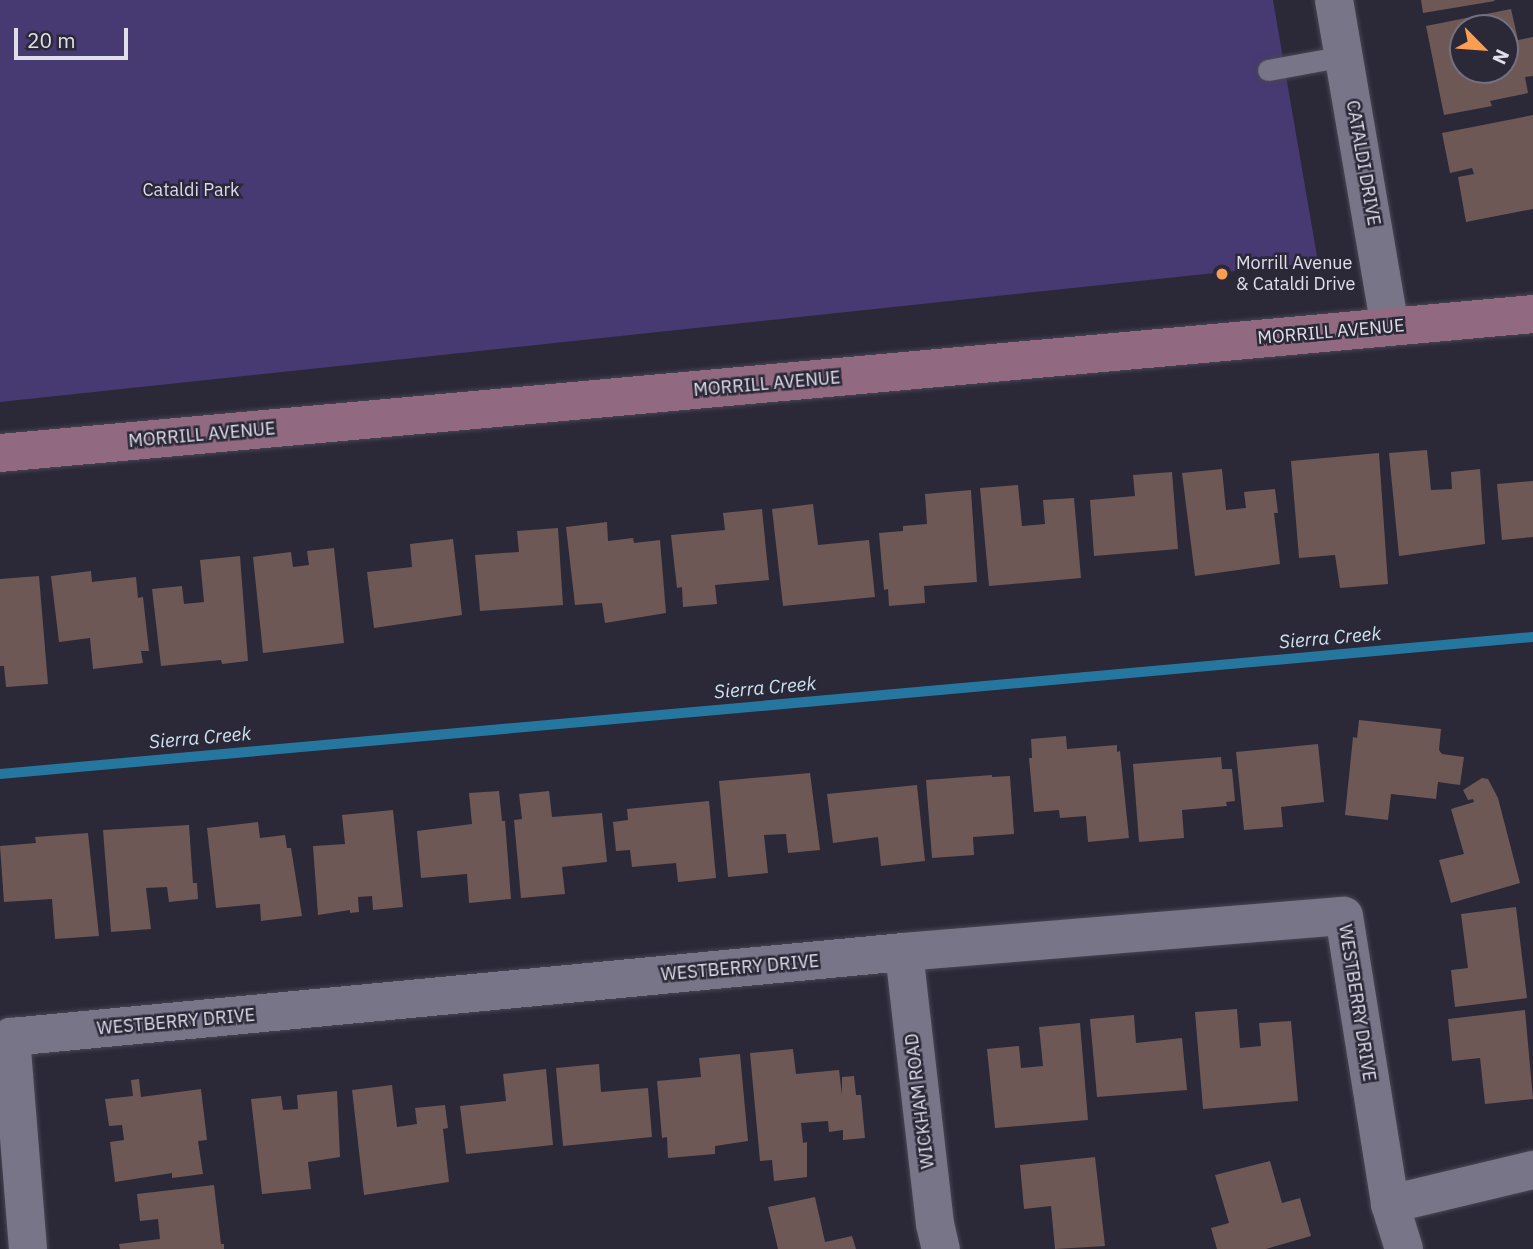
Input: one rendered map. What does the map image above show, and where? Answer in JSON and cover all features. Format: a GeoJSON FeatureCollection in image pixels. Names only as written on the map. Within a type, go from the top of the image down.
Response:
{"type":"FeatureCollection","features":[{"type":"Feature","properties":{"kind":"street","name":"CATALDI DRIVE"},"geometry":{"type":"LineString","coordinates":[[1334,0],[1390,326]]}},
{"type":"Feature","properties":{"kind":"street","name":"MORRILL AVENUE"},"geometry":{"type":"LineString","coordinates":[[0,453],[1533,314]]}},
{"type":"Feature","properties":{"kind":"street","name":"WESTBERRY DRIVE"},"geometry":{"type":"LineString","coordinates":[[28,1249],[11,1037],[904,952],[1344,916],[1390,1204],[1404,1249]]}},
{"type":"Feature","properties":{"kind":"street","name":"WICKHAM ROAD"},"geometry":{"type":"LineString","coordinates":[[904,952],[935,1224],[941,1249]]}},
{"type":"Feature","properties":{"kind":"street"},"geometry":{"type":"LineString","coordinates":[[1390,1204],[1533,1170]]}},
{"type":"Feature","properties":{"kind":"lane"},"geometry":{"type":"LineString","coordinates":[[1268,70],[1344,55]]}},
{"type":"Feature","properties":{"kind":"green space","name":"Cataldi Park"},"geometry":{"type":"Polygon","coordinates":[[[0,0],[1273,0],[1318,262],[0,402],[0,0]]]}},
{"type":"Feature","properties":{"kind":"building"},"geometry":{"type":"Polygon","coordinates":[[[1421,0],[1494,0],[1495,1],[1423,13],[1421,0]]]}},
{"type":"Feature","properties":{"kind":"building"},"geometry":{"type":"Polygon","coordinates":[[[1511,9],[1512,14],[1486,14],[1511,9]]]}},
{"type":"Feature","properties":{"kind":"building"},"geometry":{"type":"Polygon","coordinates":[[[1449,21],[1449,84],[1519,84],[1519,40],[1533,37],[1533,76],[1525,77],[1528,93],[1490,101],[1492,106],[1444,115],[1426,26],[1449,21]]]}},
{"type":"Feature","properties":{"kind":"building"},"geometry":{"type":"Polygon","coordinates":[[[1533,115],[1533,209],[1466,222],[1458,177],[1474,174],[1472,168],[1450,173],[1442,133],[1533,115]]]}},
{"type":"Feature","properties":{"kind":"building"},"geometry":{"type":"Polygon","coordinates":[[[1427,450],[1431,490],[1452,489],[1451,472],[1480,469],[1485,544],[1399,556],[1389,453],[1427,450]]]}},
{"type":"Feature","properties":{"kind":"building"},"geometry":{"type":"Polygon","coordinates":[[[1379,453],[1388,584],[1340,588],[1335,555],[1299,558],[1291,461],[1379,453]]]}},
{"type":"Feature","properties":{"kind":"building"},"geometry":{"type":"Polygon","coordinates":[[[1222,469],[1226,510],[1246,508],[1244,492],[1275,489],[1278,513],[1274,513],[1280,564],[1195,576],[1182,473],[1222,469]]]}},
{"type":"Feature","properties":{"kind":"building"},"geometry":{"type":"Polygon","coordinates":[[[1172,472],[1178,549],[1094,556],[1090,500],[1135,496],[1133,475],[1172,472]]]}},
{"type":"Feature","properties":{"kind":"building"},"geometry":{"type":"Polygon","coordinates":[[[1533,481],[1533,537],[1502,540],[1497,484],[1533,481]]]}},
{"type":"Feature","properties":{"kind":"building"},"geometry":{"type":"Polygon","coordinates":[[[1018,485],[1022,526],[1045,524],[1043,500],[1074,498],[1081,578],[989,586],[980,488],[1018,485]]]}},
{"type":"Feature","properties":{"kind":"building"},"geometry":{"type":"Polygon","coordinates":[[[971,490],[977,582],[924,586],[925,603],[889,606],[888,589],[884,590],[879,533],[903,531],[903,526],[927,524],[925,494],[971,490]]]}},
{"type":"Feature","properties":{"kind":"building"},"geometry":{"type":"Polygon","coordinates":[[[813,504],[818,545],[869,540],[875,597],[783,606],[772,509],[813,504]]]}},
{"type":"Feature","properties":{"kind":"building"},"geometry":{"type":"Polygon","coordinates":[[[762,509],[769,580],[715,585],[717,604],[683,607],[682,587],[677,588],[671,535],[725,530],[723,513],[762,509]]]}},
{"type":"Feature","properties":{"kind":"building"},"geometry":{"type":"Polygon","coordinates":[[[607,522],[608,541],[633,538],[634,543],[660,540],[666,613],[605,623],[602,603],[575,605],[566,527],[607,522]]]}},
{"type":"Feature","properties":{"kind":"building"},"geometry":{"type":"Polygon","coordinates":[[[558,528],[563,605],[480,611],[475,555],[519,552],[517,531],[558,528]]]}},
{"type":"Feature","properties":{"kind":"building"},"geometry":{"type":"Polygon","coordinates":[[[453,539],[462,615],[374,628],[367,572],[412,567],[410,544],[453,539]]]}},
{"type":"Feature","properties":{"kind":"building"},"geometry":{"type":"Polygon","coordinates":[[[334,548],[344,643],[263,653],[253,557],[291,552],[293,567],[309,565],[307,551],[334,548]]]}},
{"type":"Feature","properties":{"kind":"building"},"geometry":{"type":"Polygon","coordinates":[[[240,556],[248,661],[222,664],[221,660],[161,666],[152,589],[182,586],[184,604],[204,602],[200,560],[240,556]]]}},
{"type":"Feature","properties":{"kind":"building"},"geometry":{"type":"Polygon","coordinates":[[[91,571],[92,582],[136,577],[138,598],[143,597],[149,651],[141,651],[143,663],[93,669],[90,638],[59,642],[51,576],[91,571]]]}},
{"type":"Feature","properties":{"kind":"building"},"geometry":{"type":"Polygon","coordinates":[[[39,576],[48,684],[6,687],[4,666],[0,666],[0,579],[39,576]]]}},
{"type":"Feature","properties":{"kind":"building"},"geometry":{"type":"Polygon","coordinates":[[[1359,720],[1441,729],[1439,750],[1442,754],[1464,757],[1460,785],[1438,782],[1436,799],[1391,794],[1388,820],[1345,815],[1353,737],[1357,738],[1359,720]]]}},
{"type":"Feature","properties":{"kind":"building"},"geometry":{"type":"Polygon","coordinates":[[[1066,736],[1067,749],[1117,745],[1117,752],[1120,751],[1129,838],[1088,842],[1086,816],[1060,818],[1059,810],[1034,812],[1029,758],[1032,758],[1031,739],[1066,736]]]}},
{"type":"Feature","properties":{"kind":"building"},"geometry":{"type":"Polygon","coordinates":[[[1318,744],[1324,802],[1281,807],[1283,827],[1244,830],[1236,752],[1318,744]]]}},
{"type":"Feature","properties":{"kind":"building"},"geometry":{"type":"Polygon","coordinates":[[[1221,757],[1222,769],[1232,769],[1235,801],[1226,802],[1227,806],[1182,810],[1184,838],[1139,842],[1133,764],[1221,757]]]}},
{"type":"Feature","properties":{"kind":"building"},"geometry":{"type":"Polygon","coordinates":[[[810,773],[820,850],[788,853],[786,834],[764,835],[768,873],[728,877],[719,781],[810,773]]]}},
{"type":"Feature","properties":{"kind":"building"},"geometry":{"type":"Polygon","coordinates":[[[1010,776],[1014,834],[973,837],[974,855],[932,858],[926,780],[1010,776]]]}},
{"type":"Feature","properties":{"kind":"building"},"geometry":{"type":"Polygon","coordinates":[[[1482,778],[1488,779],[1498,798],[1520,883],[1451,903],[1439,860],[1464,854],[1451,809],[1474,802],[1473,799],[1468,800],[1463,790],[1482,778]]]}},
{"type":"Feature","properties":{"kind":"building"},"geometry":{"type":"Polygon","coordinates":[[[917,785],[925,861],[881,866],[878,837],[833,843],[827,794],[917,785]]]}},
{"type":"Feature","properties":{"kind":"building"},"geometry":{"type":"Polygon","coordinates":[[[499,791],[502,821],[505,821],[511,899],[469,903],[467,874],[421,878],[417,831],[472,824],[469,793],[499,791]]]}},
{"type":"Feature","properties":{"kind":"building"},"geometry":{"type":"Polygon","coordinates":[[[549,791],[552,817],[602,813],[607,862],[562,867],[565,894],[521,898],[514,820],[522,819],[519,794],[549,791]]]}},
{"type":"Feature","properties":{"kind":"building"},"geometry":{"type":"Polygon","coordinates":[[[709,801],[716,878],[678,882],[676,863],[632,867],[630,850],[616,851],[613,822],[628,820],[627,809],[709,801]]]}},
{"type":"Feature","properties":{"kind":"building"},"geometry":{"type":"Polygon","coordinates":[[[393,810],[403,907],[373,910],[372,896],[358,897],[359,912],[350,913],[350,910],[318,915],[313,846],[345,844],[342,815],[393,810]]]}},
{"type":"Feature","properties":{"kind":"building"},"geometry":{"type":"Polygon","coordinates":[[[258,822],[260,838],[285,835],[287,848],[291,848],[302,916],[261,921],[260,904],[216,908],[207,828],[258,822]]]}},
{"type":"Feature","properties":{"kind":"building"},"geometry":{"type":"Polygon","coordinates":[[[189,825],[193,883],[197,883],[198,899],[169,902],[167,887],[146,888],[151,929],[111,932],[103,830],[189,825]]]}},
{"type":"Feature","properties":{"kind":"building"},"geometry":{"type":"Polygon","coordinates":[[[88,833],[99,936],[55,939],[52,899],[4,902],[0,846],[36,843],[35,837],[88,833]]]}},
{"type":"Feature","properties":{"kind":"building"},"geometry":{"type":"Polygon","coordinates":[[[1516,907],[1527,998],[1455,1007],[1451,970],[1468,968],[1461,914],[1516,907]]]}},
{"type":"Feature","properties":{"kind":"building"},"geometry":{"type":"Polygon","coordinates":[[[1237,1009],[1240,1048],[1261,1046],[1259,1023],[1291,1021],[1298,1101],[1203,1109],[1195,1012],[1237,1009]]]}},
{"type":"Feature","properties":{"kind":"building"},"geometry":{"type":"Polygon","coordinates":[[[1525,1010],[1533,1099],[1485,1104],[1480,1058],[1452,1061],[1448,1019],[1525,1010]]]}},
{"type":"Feature","properties":{"kind":"building"},"geometry":{"type":"Polygon","coordinates":[[[1134,1015],[1136,1043],[1182,1038],[1187,1090],[1097,1097],[1090,1019],[1134,1015]]]}},
{"type":"Feature","properties":{"kind":"building"},"geometry":{"type":"Polygon","coordinates":[[[1080,1023],[1088,1120],[995,1128],[987,1049],[1019,1046],[1021,1068],[1043,1066],[1039,1027],[1080,1023]]]}},
{"type":"Feature","properties":{"kind":"building"},"geometry":{"type":"Polygon","coordinates":[[[793,1049],[796,1074],[839,1070],[842,1095],[842,1077],[854,1076],[856,1095],[861,1095],[865,1138],[843,1140],[843,1130],[829,1132],[828,1121],[801,1123],[803,1143],[807,1142],[807,1177],[774,1181],[772,1160],[760,1161],[750,1053],[793,1049]]]}},
{"type":"Feature","properties":{"kind":"building"},"geometry":{"type":"Polygon","coordinates":[[[740,1054],[748,1141],[715,1146],[715,1154],[668,1158],[667,1137],[662,1138],[657,1081],[701,1077],[699,1058],[740,1054]]]}},
{"type":"Feature","properties":{"kind":"building"},"geometry":{"type":"Polygon","coordinates":[[[599,1064],[601,1092],[648,1088],[652,1137],[563,1146],[556,1068],[599,1064]]]}},
{"type":"Feature","properties":{"kind":"building"},"geometry":{"type":"Polygon","coordinates":[[[546,1069],[553,1145],[466,1154],[460,1106],[506,1101],[503,1074],[546,1069]]]}},
{"type":"Feature","properties":{"kind":"building"},"geometry":{"type":"Polygon","coordinates":[[[139,1079],[141,1097],[201,1089],[207,1140],[198,1141],[203,1174],[172,1178],[172,1173],[115,1182],[110,1142],[124,1140],[122,1125],[109,1126],[105,1099],[133,1096],[131,1080],[139,1079]]]}},
{"type":"Feature","properties":{"kind":"building"},"geometry":{"type":"Polygon","coordinates":[[[392,1085],[397,1127],[417,1124],[415,1108],[445,1105],[448,1128],[443,1129],[449,1182],[364,1195],[352,1090],[392,1085]]]}},
{"type":"Feature","properties":{"kind":"building"},"geometry":{"type":"Polygon","coordinates":[[[337,1091],[340,1157],[308,1162],[311,1189],[262,1194],[251,1099],[281,1096],[283,1110],[298,1109],[297,1095],[337,1091]]]}},
{"type":"Feature","properties":{"kind":"building"},"geometry":{"type":"Polygon","coordinates":[[[1095,1157],[1105,1246],[1055,1249],[1051,1206],[1024,1209],[1020,1165],[1095,1157]]]}},
{"type":"Feature","properties":{"kind":"building"},"geometry":{"type":"Polygon","coordinates":[[[1270,1161],[1282,1203],[1300,1198],[1311,1236],[1266,1249],[1217,1249],[1211,1228],[1229,1223],[1215,1175],[1270,1161]]]}},
{"type":"Feature","properties":{"kind":"building"},"geometry":{"type":"Polygon","coordinates":[[[214,1185],[221,1244],[224,1244],[224,1249],[120,1249],[119,1244],[160,1239],[158,1219],[140,1221],[137,1194],[214,1185]]]}},
{"type":"Feature","properties":{"kind":"building"},"geometry":{"type":"Polygon","coordinates":[[[815,1197],[825,1242],[852,1236],[856,1249],[778,1249],[768,1207],[815,1197]]]}},
{"type":"Feature","properties":{"kind":"waterway","name":"Sierra Creek"},"geometry":{"type":"LineString","coordinates":[[0,774],[1533,637]]}},
{"type":"Feature","properties":{"kind":"place","name":"Morrill Avenue & Cataldi Drive"},"geometry":{"type":"Point","coordinates":[1222,274]}}]}
